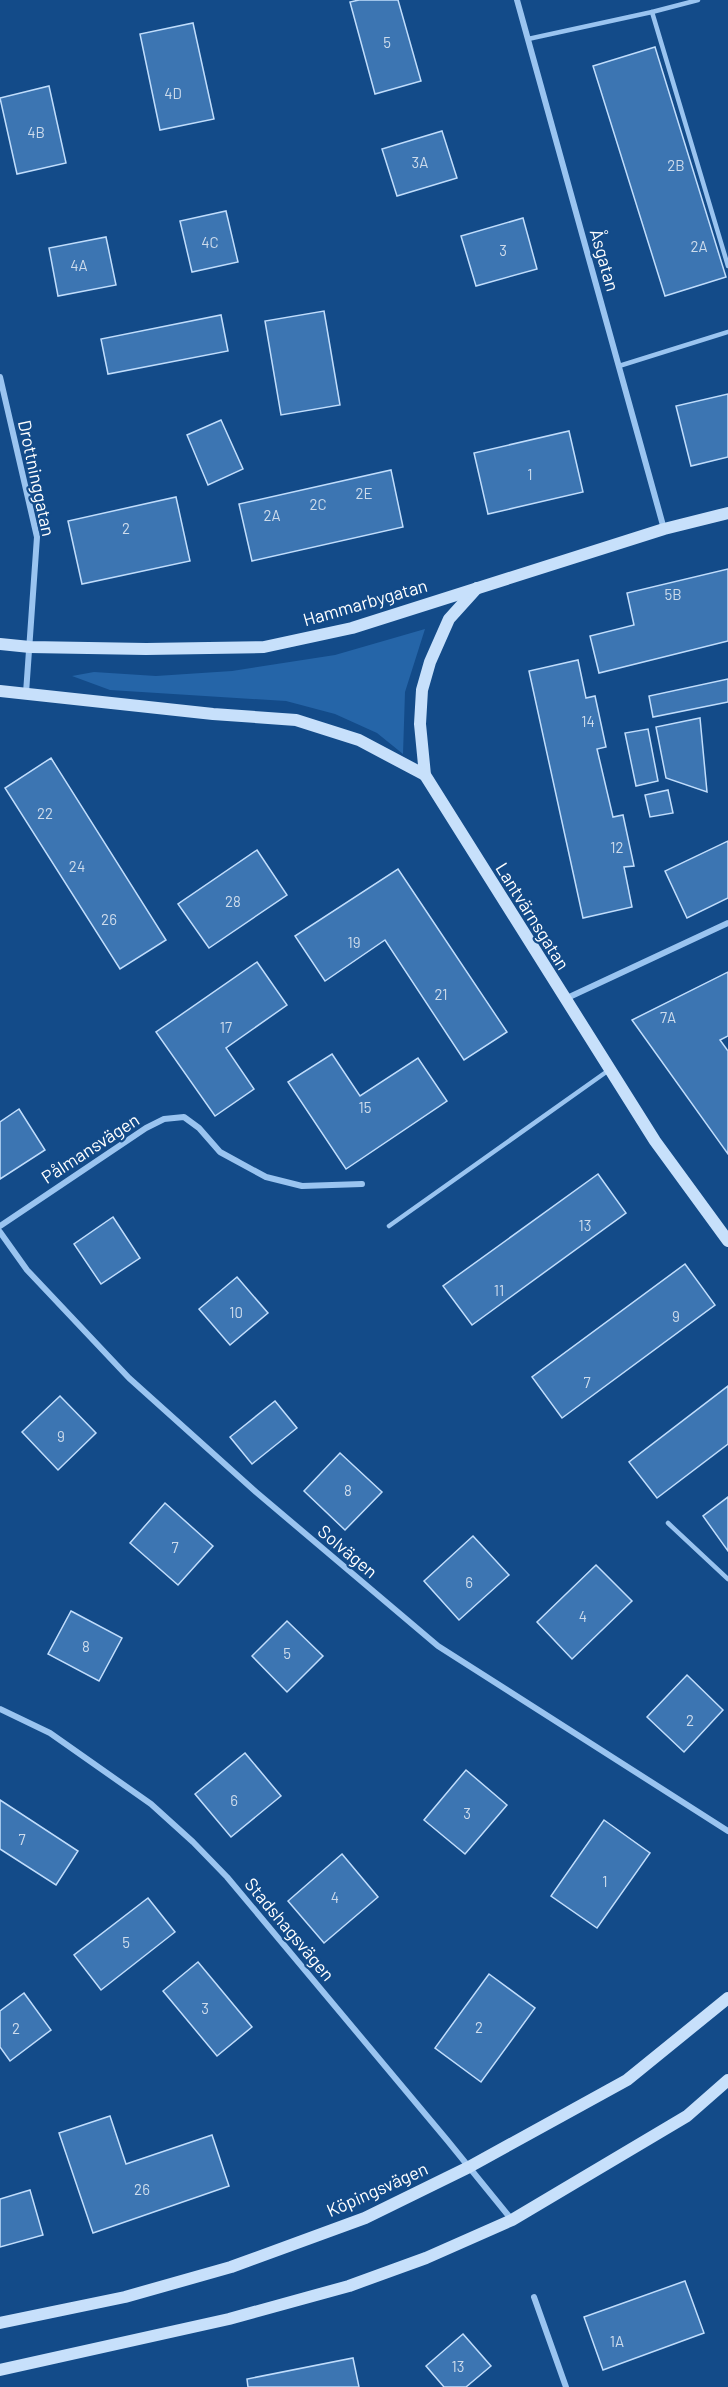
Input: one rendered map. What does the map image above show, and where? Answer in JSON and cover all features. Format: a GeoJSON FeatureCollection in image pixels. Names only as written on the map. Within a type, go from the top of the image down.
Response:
{"type":"FeatureCollection","features":[{"type":"Feature","properties":{"kind":"main road","name":"Hammarbygatan"},"geometry":{"type":"LineString","coordinates":[[0,644],[30,647],[146,649],[264,647],[352,628],[664,529],[728,513]]}},
{"type":"Feature","properties":{"kind":"main road","name":"Lantvärnsgatan"},"geometry":{"type":"LineString","coordinates":[[477,588],[449,619],[430,662],[422,690],[420,724],[425,776],[564,1000],[655,1141],[728,1241]]}},
{"type":"Feature","properties":{"kind":"main road"},"geometry":{"type":"LineString","coordinates":[[0,690],[213,714],[296,720],[359,740],[425,776]]}},
{"type":"Feature","properties":{"kind":"main road","name":"Köpingsvägen"},"geometry":{"type":"LineString","coordinates":[[0,2323],[125,2297],[231,2267],[365,2218],[469,2167],[627,2080],[728,1998]]}},
{"type":"Feature","properties":{"kind":"main road"},"geometry":{"type":"LineString","coordinates":[[0,2370],[229,2319],[349,2286],[426,2258],[512,2220],[687,2116],[728,2080]]}},
{"type":"Feature","properties":{"kind":"street","name":"Åsgatan"},"geometry":{"type":"LineString","coordinates":[[517,0],[664,529]]}},
{"type":"Feature","properties":{"kind":"street","name":"Drottninggatan"},"geometry":{"type":"LineString","coordinates":[[0,377],[37,537],[26,693]]}},
{"type":"Feature","properties":{"kind":"street"},"geometry":{"type":"LineString","coordinates":[[564,1000],[728,923]]}},
{"type":"Feature","properties":{"kind":"street","name":"Pålmansvägen"},"geometry":{"type":"LineString","coordinates":[[0,1226],[146,1128],[164,1119],[184,1117],[199,1128],[220,1152],[266,1177],[302,1186],[362,1184]]}},
{"type":"Feature","properties":{"kind":"street","name":"Solvägen"},"geometry":{"type":"LineString","coordinates":[[0,1232],[27,1270],[129,1378],[256,1492],[438,1646],[728,1832]]}},
{"type":"Feature","properties":{"kind":"street","name":"Stadshagsvägen"},"geometry":{"type":"LineString","coordinates":[[0,1709],[50,1733],[152,1804],[193,1842],[227,1877],[512,2220]]}},
{"type":"Feature","properties":{"kind":"street"},"geometry":{"type":"LineString","coordinates":[[534,2297],[566,2387]]}},
{"type":"Feature","properties":{"kind":"lane"},"geometry":{"type":"LineString","coordinates":[[528,39],[698,0]]}},
{"type":"Feature","properties":{"kind":"lane"},"geometry":{"type":"LineString","coordinates":[[652,12],[728,266]]}},
{"type":"Feature","properties":{"kind":"lane"},"geometry":{"type":"LineString","coordinates":[[619,366],[728,332]]}},
{"type":"Feature","properties":{"kind":"lane"},"geometry":{"type":"LineString","coordinates":[[389,1226],[609,1070]]}},
{"type":"Feature","properties":{"kind":"lane"},"geometry":{"type":"LineString","coordinates":[[668,1523],[728,1579]]}},
{"type":"Feature","properties":{"kind":"shaded area"},"geometry":{"type":"Polygon","coordinates":[[[425,629],[405,692],[403,754],[377,733],[335,714],[286,701],[110,690],[72,676],[94,672],[156,676],[232,671],[335,655],[425,629]]]}},
{"type":"Feature","properties":{"kind":"building"},"geometry":{"type":"Polygon","coordinates":[[[398,0],[421,81],[375,94],[350,2],[398,0]]]}},
{"type":"Feature","properties":{"kind":"building"},"geometry":{"type":"Polygon","coordinates":[[[193,23],[214,119],[160,130],[140,34],[193,23]]]}},
{"type":"Feature","properties":{"kind":"building"},"geometry":{"type":"Polygon","coordinates":[[[655,47],[726,277],[665,296],[593,66],[655,47]]]}},
{"type":"Feature","properties":{"kind":"building"},"geometry":{"type":"Polygon","coordinates":[[[49,86],[66,163],[17,174],[0,98],[49,86]]]}},
{"type":"Feature","properties":{"kind":"building"},"geometry":{"type":"Polygon","coordinates":[[[442,131],[457,178],[397,196],[382,149],[442,131]]]}},
{"type":"Feature","properties":{"kind":"building"},"geometry":{"type":"Polygon","coordinates":[[[226,211],[238,262],[192,272],[180,221],[226,211]]]}},
{"type":"Feature","properties":{"kind":"building"},"geometry":{"type":"Polygon","coordinates":[[[523,218],[537,269],[476,286],[461,236],[523,218]]]}},
{"type":"Feature","properties":{"kind":"building"},"geometry":{"type":"Polygon","coordinates":[[[106,237],[116,285],[58,296],[49,248],[106,237]]]}},
{"type":"Feature","properties":{"kind":"building"},"geometry":{"type":"Polygon","coordinates":[[[324,311],[340,405],[281,415],[265,321],[324,311]]]}},
{"type":"Feature","properties":{"kind":"building"},"geometry":{"type":"Polygon","coordinates":[[[221,315],[228,351],[108,374],[101,339],[221,315]]]}},
{"type":"Feature","properties":{"kind":"building"},"geometry":{"type":"Polygon","coordinates":[[[728,394],[728,457],[691,466],[676,406],[728,394]]]}},
{"type":"Feature","properties":{"kind":"building"},"geometry":{"type":"Polygon","coordinates":[[[221,420],[243,469],[208,485],[187,435],[221,420]]]}},
{"type":"Feature","properties":{"kind":"building"},"geometry":{"type":"Polygon","coordinates":[[[569,431],[583,492],[488,514],[474,453],[569,431]]]}},
{"type":"Feature","properties":{"kind":"building"},"geometry":{"type":"Polygon","coordinates":[[[391,470],[403,527],[252,561],[239,504],[391,470]]]}},
{"type":"Feature","properties":{"kind":"building"},"geometry":{"type":"Polygon","coordinates":[[[176,497],[190,561],[82,584],[68,521],[176,497]]]}},
{"type":"Feature","properties":{"kind":"building"},"geometry":{"type":"Polygon","coordinates":[[[728,569],[728,641],[599,673],[590,636],[634,625],[627,593],[728,569]]]}},
{"type":"Feature","properties":{"kind":"building"},"geometry":{"type":"Polygon","coordinates":[[[578,660],[586,698],[595,696],[606,747],[597,749],[613,817],[623,815],[634,866],[624,867],[632,907],[583,918],[529,671],[578,660]]]}},
{"type":"Feature","properties":{"kind":"building"},"geometry":{"type":"Polygon","coordinates":[[[728,679],[728,702],[653,717],[649,696],[728,679]]]}},
{"type":"Feature","properties":{"kind":"building"},"geometry":{"type":"Polygon","coordinates":[[[700,718],[707,792],[666,778],[656,727],[700,718]]]}},
{"type":"Feature","properties":{"kind":"building"},"geometry":{"type":"Polygon","coordinates":[[[648,729],[658,781],[636,786],[625,733],[648,729]]]}},
{"type":"Feature","properties":{"kind":"building"},"geometry":{"type":"Polygon","coordinates":[[[51,758],[166,940],[120,969],[5,788],[51,758]]]}},
{"type":"Feature","properties":{"kind":"building"},"geometry":{"type":"Polygon","coordinates":[[[668,790],[673,813],[650,817],[645,795],[668,790]]]}},
{"type":"Feature","properties":{"kind":"building"},"geometry":{"type":"Polygon","coordinates":[[[728,841],[728,898],[687,918],[665,871],[728,841]]]}},
{"type":"Feature","properties":{"kind":"building"},"geometry":{"type":"Polygon","coordinates":[[[257,850],[287,895],[209,948],[178,904],[257,850]]]}},
{"type":"Feature","properties":{"kind":"building"},"geometry":{"type":"Polygon","coordinates":[[[398,869],[507,1032],[464,1060],[385,940],[325,981],[295,936],[398,869]]]}},
{"type":"Feature","properties":{"kind":"building"},"geometry":{"type":"Polygon","coordinates":[[[257,962],[287,1005],[226,1048],[254,1089],[215,1116],[156,1032],[257,962]]]}},
{"type":"Feature","properties":{"kind":"building"},"geometry":{"type":"Polygon","coordinates":[[[728,972],[728,1036],[720,1040],[728,1051],[728,1154],[632,1020],[728,972]]]}},
{"type":"Feature","properties":{"kind":"building"},"geometry":{"type":"Polygon","coordinates":[[[332,1054],[360,1096],[418,1058],[447,1101],[346,1169],[288,1082],[332,1054]]]}},
{"type":"Feature","properties":{"kind":"building"},"geometry":{"type":"Polygon","coordinates":[[[19,1109],[45,1150],[0,1179],[0,1122],[19,1109]]]}},
{"type":"Feature","properties":{"kind":"building"},"geometry":{"type":"Polygon","coordinates":[[[598,1174],[626,1213],[472,1325],[443,1286],[598,1174]]]}},
{"type":"Feature","properties":{"kind":"building"},"geometry":{"type":"Polygon","coordinates":[[[113,1217],[140,1258],[101,1284],[74,1244],[113,1217]]]}},
{"type":"Feature","properties":{"kind":"building"},"geometry":{"type":"Polygon","coordinates":[[[685,1264],[715,1305],[562,1418],[532,1377],[685,1264]]]}},
{"type":"Feature","properties":{"kind":"building"},"geometry":{"type":"Polygon","coordinates":[[[237,1277],[268,1313],[230,1345],[199,1309],[237,1277]]]}},
{"type":"Feature","properties":{"kind":"building"},"geometry":{"type":"Polygon","coordinates":[[[728,1386],[728,1444],[657,1498],[629,1462],[728,1386]]]}},
{"type":"Feature","properties":{"kind":"building"},"geometry":{"type":"Polygon","coordinates":[[[60,1396],[96,1433],[58,1470],[22,1432],[60,1396]]]}},
{"type":"Feature","properties":{"kind":"building"},"geometry":{"type":"Polygon","coordinates":[[[275,1401],[297,1428],[252,1464],[230,1437],[275,1401]]]}},
{"type":"Feature","properties":{"kind":"building"},"geometry":{"type":"Polygon","coordinates":[[[340,1453],[382,1492],[345,1530],[304,1491],[340,1453]]]}},
{"type":"Feature","properties":{"kind":"building"},"geometry":{"type":"Polygon","coordinates":[[[728,1497],[728,1551],[703,1516],[728,1497]]]}},
{"type":"Feature","properties":{"kind":"building"},"geometry":{"type":"Polygon","coordinates":[[[165,1503],[213,1546],[178,1585],[130,1543],[165,1503]]]}},
{"type":"Feature","properties":{"kind":"building"},"geometry":{"type":"Polygon","coordinates":[[[473,1536],[509,1575],[459,1620],[424,1581],[473,1536]]]}},
{"type":"Feature","properties":{"kind":"building"},"geometry":{"type":"Polygon","coordinates":[[[596,1565],[632,1601],[572,1659],[537,1622],[596,1565]]]}},
{"type":"Feature","properties":{"kind":"building"},"geometry":{"type":"Polygon","coordinates":[[[71,1611],[122,1638],[99,1681],[48,1654],[71,1611]]]}},
{"type":"Feature","properties":{"kind":"building"},"geometry":{"type":"Polygon","coordinates":[[[287,1621],[323,1656],[287,1692],[252,1656],[287,1621]]]}},
{"type":"Feature","properties":{"kind":"building"},"geometry":{"type":"Polygon","coordinates":[[[687,1675],[723,1710],[684,1752],[647,1717],[687,1675]]]}},
{"type":"Feature","properties":{"kind":"building"},"geometry":{"type":"Polygon","coordinates":[[[245,1753],[281,1796],[231,1837],[195,1794],[245,1753]]]}},
{"type":"Feature","properties":{"kind":"building"},"geometry":{"type":"Polygon","coordinates":[[[466,1770],[507,1805],[465,1854],[424,1820],[466,1770]]]}},
{"type":"Feature","properties":{"kind":"building"},"geometry":{"type":"Polygon","coordinates":[[[0,1800],[78,1851],[56,1885],[0,1849],[0,1800]]]}},
{"type":"Feature","properties":{"kind":"building"},"geometry":{"type":"Polygon","coordinates":[[[604,1820],[650,1853],[597,1928],[551,1896],[604,1820]]]}},
{"type":"Feature","properties":{"kind":"building"},"geometry":{"type":"Polygon","coordinates":[[[342,1854],[378,1897],[324,1943],[288,1901],[342,1854]]]}},
{"type":"Feature","properties":{"kind":"building"},"geometry":{"type":"Polygon","coordinates":[[[148,1898],[175,1932],[101,1990],[74,1955],[148,1898]]]}},
{"type":"Feature","properties":{"kind":"building"},"geometry":{"type":"Polygon","coordinates":[[[198,1962],[252,2027],[217,2056],[163,1991],[198,1962]]]}},
{"type":"Feature","properties":{"kind":"building"},"geometry":{"type":"Polygon","coordinates":[[[489,1974],[535,2008],[481,2082],[435,2048],[489,1974]]]}},
{"type":"Feature","properties":{"kind":"building"},"geometry":{"type":"Polygon","coordinates":[[[24,1993],[51,2030],[10,2061],[0,2047],[0,2011],[24,1993]]]}},
{"type":"Feature","properties":{"kind":"building"},"geometry":{"type":"Polygon","coordinates":[[[110,2116],[126,2164],[212,2135],[229,2186],[93,2233],[59,2133],[110,2116]]]}},
{"type":"Feature","properties":{"kind":"building"},"geometry":{"type":"Polygon","coordinates":[[[30,2190],[43,2235],[0,2247],[0,2199],[30,2190]]]}},
{"type":"Feature","properties":{"kind":"building"},"geometry":{"type":"Polygon","coordinates":[[[685,2281],[704,2333],[603,2370],[584,2317],[685,2281]]]}},
{"type":"Feature","properties":{"kind":"building"},"geometry":{"type":"Polygon","coordinates":[[[463,2334],[491,2366],[466,2387],[444,2387],[426,2366],[463,2334]]]}},
{"type":"Feature","properties":{"kind":"building"},"geometry":{"type":"Polygon","coordinates":[[[353,2358],[359,2387],[248,2387],[247,2379],[353,2358]]]}}]}
